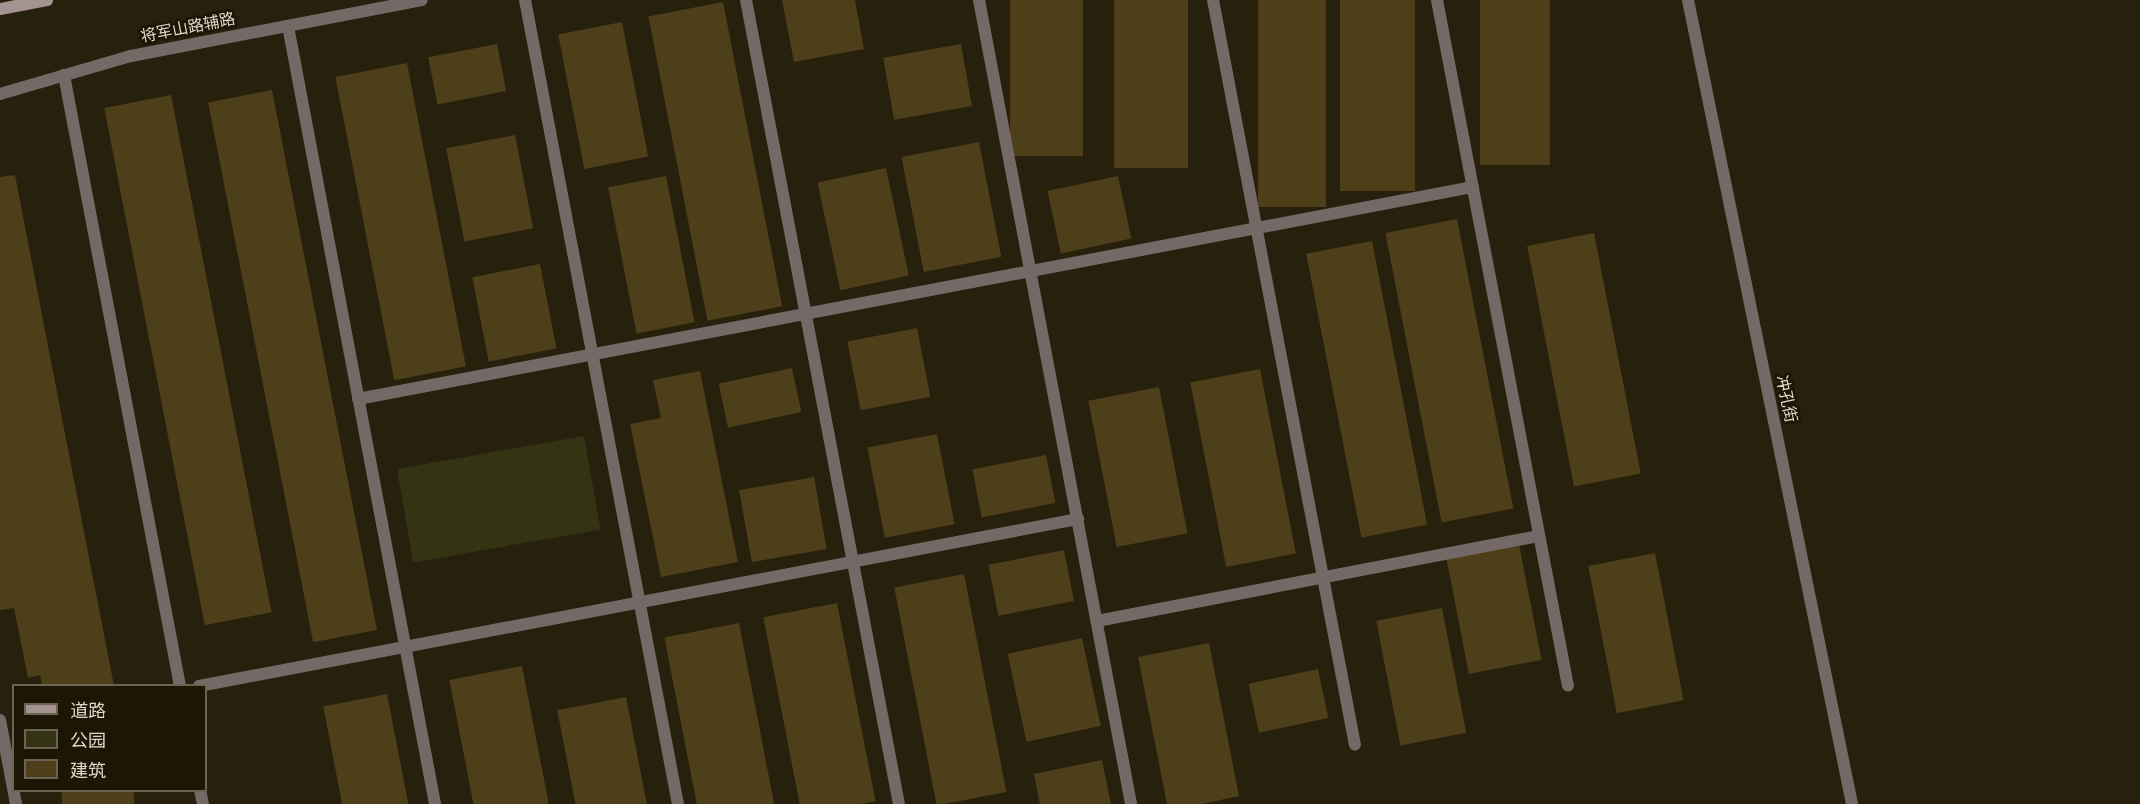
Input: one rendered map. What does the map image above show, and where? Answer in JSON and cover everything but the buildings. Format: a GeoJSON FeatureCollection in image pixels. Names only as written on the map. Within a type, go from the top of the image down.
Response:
{"type":"FeatureCollection","features":[{"type":"Feature","properties":{"kind":"street"},"geometry":{"type":"LineString","coordinates":[[0,9],[47,0]]}},
{"type":"Feature","properties":{"kind":"street","name":"将军山路辅路"},"geometry":{"type":"LineString","coordinates":[[0,94],[131,56],[422,0]]}},
{"type":"Feature","properties":{"kind":"street"},"geometry":{"type":"LineString","coordinates":[[525,0],[678,804]]}},
{"type":"Feature","properties":{"kind":"street"},"geometry":{"type":"LineString","coordinates":[[746,0],[899,804]]}},
{"type":"Feature","properties":{"kind":"street"},"geometry":{"type":"LineString","coordinates":[[979,0],[1131,804]]}},
{"type":"Feature","properties":{"kind":"street"},"geometry":{"type":"LineString","coordinates":[[1213,0],[1355,744]]}},
{"type":"Feature","properties":{"kind":"street"},"geometry":{"type":"LineString","coordinates":[[1437,0],[1568,686]]}},
{"type":"Feature","properties":{"kind":"street","name":"冲孔街"},"geometry":{"type":"LineString","coordinates":[[1688,0],[1852,804]]}},
{"type":"Feature","properties":{"kind":"street"},"geometry":{"type":"LineString","coordinates":[[288,26],[435,804]]}},
{"type":"Feature","properties":{"kind":"street"},"geometry":{"type":"LineString","coordinates":[[64,75],[180,684]]}},
{"type":"Feature","properties":{"kind":"street"},"geometry":{"type":"LineString","coordinates":[[358,399],[1473,187]]}},
{"type":"Feature","properties":{"kind":"street"},"geometry":{"type":"LineString","coordinates":[[207,684],[1077,519]]}},
{"type":"Feature","properties":{"kind":"street"},"geometry":{"type":"LineString","coordinates":[[1097,621],[1539,536]]}},
{"type":"Feature","properties":{"kind":"street"},"geometry":{"type":"LineString","coordinates":[[0,720],[12,783]]}},
{"type":"Feature","properties":{"kind":"green space"},"geometry":{"type":"Polygon","coordinates":[[[584,436],[600,530],[413,563],[397,469],[584,436]]]}}]}
